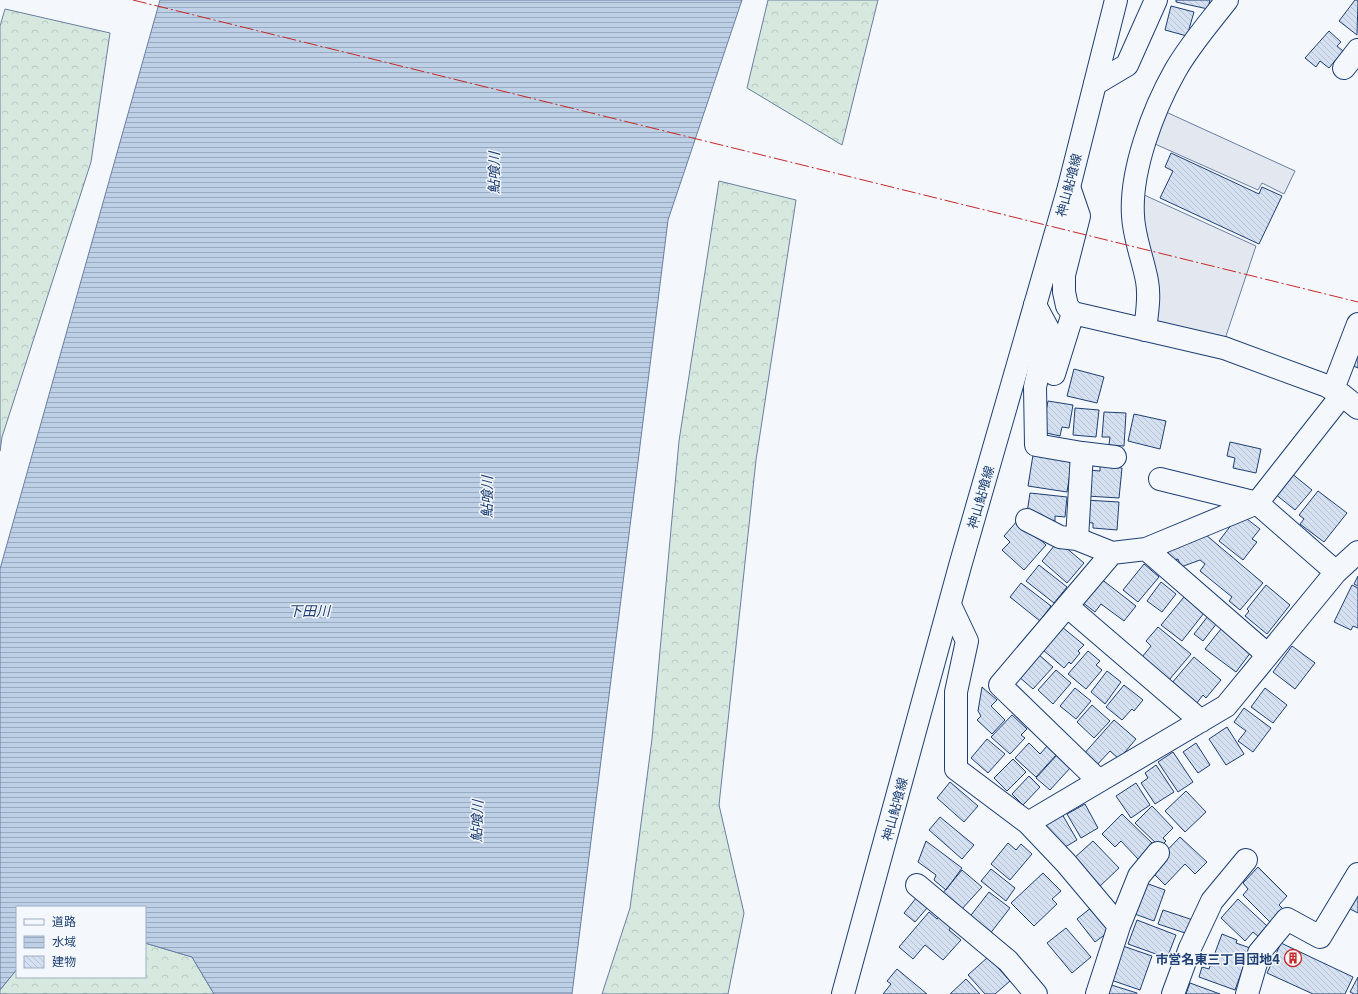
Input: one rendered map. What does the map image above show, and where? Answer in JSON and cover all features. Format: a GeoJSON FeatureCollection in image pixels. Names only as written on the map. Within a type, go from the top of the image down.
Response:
{"type":"FeatureCollection","features":[{"type":"Feature","properties":{"kind":"street","name":"神山鮎喰線"},"geometry":{"type":"LineString","coordinates":[[843,994],[950,605],[1069,187],[1116,0]]}},
{"type":"Feature","properties":{"kind":"street"},"geometry":{"type":"LineString","coordinates":[[1095,84],[1127,65],[1156,0]]}},
{"type":"Feature","properties":{"kind":"street"},"geometry":{"type":"LineString","coordinates":[[1145,330],[1148,303],[1147,282],[1141,253],[1135,234],[1133,215],[1133,195],[1136,170],[1144,142],[1175,71],[1227,0]]}},
{"type":"Feature","properties":{"kind":"street"},"geometry":{"type":"LineString","coordinates":[[1344,68],[1358,50]]}},
{"type":"Feature","properties":{"kind":"street"},"geometry":{"type":"LineString","coordinates":[[1069,187],[1079,216],[1064,275],[1066,306],[1073,313],[1224,348],[1327,386],[1358,408]]}},
{"type":"Feature","properties":{"kind":"street"},"geometry":{"type":"LineString","coordinates":[[1035,305],[1048,329],[1035,387],[1036,444],[1082,453],[1115,457]]}},
{"type":"Feature","properties":{"kind":"street"},"geometry":{"type":"LineString","coordinates":[[1054,374],[1073,313]]}},
{"type":"Feature","properties":{"kind":"street"},"geometry":{"type":"LineString","coordinates":[[1027,520],[1060,537],[1077,539],[1112,553],[1146,549],[1257,503],[1337,392],[1358,324]]}},
{"type":"Feature","properties":{"kind":"street"},"geometry":{"type":"LineString","coordinates":[[1077,539],[1082,453]]}},
{"type":"Feature","properties":{"kind":"street"},"geometry":{"type":"LineString","coordinates":[[1160,479],[1257,503],[1336,572]]}},
{"type":"Feature","properties":{"kind":"street"},"geometry":{"type":"LineString","coordinates":[[1146,549],[1268,655]]}},
{"type":"Feature","properties":{"kind":"street"},"geometry":{"type":"LineString","coordinates":[[1028,823],[1226,706],[1336,572],[1358,552]]}},
{"type":"Feature","properties":{"kind":"street"},"geometry":{"type":"LineString","coordinates":[[1099,781],[1000,686],[1112,553]]}},
{"type":"Feature","properties":{"kind":"street"},"geometry":{"type":"LineString","coordinates":[[950,605],[967,642],[956,692],[956,769],[1028,823],[1066,863],[1119,926]]}},
{"type":"Feature","properties":{"kind":"street"},"geometry":{"type":"LineString","coordinates":[[1067,606],[1201,721]]}},
{"type":"Feature","properties":{"kind":"street"},"geometry":{"type":"LineString","coordinates":[[1097,994],[1119,926],[1139,876],[1158,853]]}},
{"type":"Feature","properties":{"kind":"street"},"geometry":{"type":"LineString","coordinates":[[1173,994],[1190,948],[1212,901],[1246,860]]}},
{"type":"Feature","properties":{"kind":"street"},"geometry":{"type":"LineString","coordinates":[[1248,994],[1259,953],[1287,919],[1320,937],[1358,874]]}},
{"type":"Feature","properties":{"kind":"street"},"geometry":{"type":"LineString","coordinates":[[917,885],[1008,960],[1036,994]]}},
{"type":"Feature","properties":{"kind":"green space"},"geometry":{"type":"Polygon","coordinates":[[[768,0],[878,0],[842,145],[747,88],[768,0]]]}},
{"type":"Feature","properties":{"kind":"green space"},"geometry":{"type":"Polygon","coordinates":[[[5,9],[110,33],[91,162],[2,437],[0,451],[0,26],[5,9]]]}},
{"type":"Feature","properties":{"kind":"green space"},"geometry":{"type":"Polygon","coordinates":[[[719,181],[796,200],[756,460],[719,805],[744,913],[728,994],[602,994],[630,908],[652,739],[679,441],[719,181]]]}},
{"type":"Feature","properties":{"kind":"green space"},"geometry":{"type":"Polygon","coordinates":[[[146,943],[192,957],[214,994],[0,994],[0,990],[16,970],[16,978],[146,978],[146,943]]]}},
{"type":"Feature","properties":{"kind":"shaded area"},"geometry":{"type":"Polygon","coordinates":[[[1166,112],[1295,171],[1284,194],[1262,183],[1258,190],[1155,144],[1166,112]]]}},
{"type":"Feature","properties":{"kind":"shaded area"},"geometry":{"type":"Polygon","coordinates":[[[1142,194],[1256,246],[1222,348],[1154,321],[1144,237],[1142,194]]]}},
{"type":"Feature","properties":{"kind":"water","name":"下田川"},"geometry":{"type":"Polygon","coordinates":[[[160,0],[742,0],[668,220],[572,994],[214,994],[192,957],[146,943],[146,906],[16,906],[16,970],[0,990],[0,569],[160,0]]]}},
{"type":"Feature","properties":{"kind":"building"},"geometry":{"type":"Polygon","coordinates":[[[1176,0],[1210,0],[1208,9],[1176,2],[1176,0]]]}},
{"type":"Feature","properties":{"kind":"building"},"geometry":{"type":"Polygon","coordinates":[[[1355,0],[1358,0],[1357,35],[1339,21],[1355,0]]]}},
{"type":"Feature","properties":{"kind":"building"},"geometry":{"type":"Polygon","coordinates":[[[1171,6],[1194,12],[1187,36],[1165,30],[1171,6]]]}},
{"type":"Feature","properties":{"kind":"building"},"geometry":{"type":"Polygon","coordinates":[[[1329,31],[1341,42],[1337,46],[1343,51],[1329,68],[1320,61],[1316,67],[1305,58],[1329,31]]]}},
{"type":"Feature","properties":{"kind":"building"},"geometry":{"type":"Polygon","coordinates":[[[1171,153],[1259,194],[1262,187],[1282,196],[1259,244],[1160,198],[1173,171],[1165,167],[1171,153]]]}},
{"type":"Feature","properties":{"kind":"building"},"geometry":{"type":"Polygon","coordinates":[[[1358,348],[1358,368],[1351,365],[1358,348]]]}},
{"type":"Feature","properties":{"kind":"building"},"geometry":{"type":"Polygon","coordinates":[[[1074,369],[1104,377],[1097,403],[1067,396],[1074,369]]]}},
{"type":"Feature","properties":{"kind":"building"},"geometry":{"type":"Polygon","coordinates":[[[1048,401],[1073,405],[1069,428],[1062,427],[1060,436],[1042,432],[1048,401]]]}},
{"type":"Feature","properties":{"kind":"building"},"geometry":{"type":"Polygon","coordinates":[[[1075,408],[1099,410],[1096,437],[1073,435],[1075,408]]]}},
{"type":"Feature","properties":{"kind":"building"},"geometry":{"type":"Polygon","coordinates":[[[1104,412],[1126,413],[1124,446],[1109,445],[1110,437],[1102,437],[1104,412]]]}},
{"type":"Feature","properties":{"kind":"building"},"geometry":{"type":"Polygon","coordinates":[[[1134,414],[1166,421],[1160,449],[1128,441],[1134,414]]]}},
{"type":"Feature","properties":{"kind":"building"},"geometry":{"type":"Polygon","coordinates":[[[1230,442],[1261,449],[1256,473],[1233,468],[1235,458],[1227,456],[1230,442]]]}},
{"type":"Feature","properties":{"kind":"building"},"geometry":{"type":"Polygon","coordinates":[[[1033,455],[1072,460],[1067,492],[1028,486],[1033,455]]]}},
{"type":"Feature","properties":{"kind":"building"},"geometry":{"type":"Polygon","coordinates":[[[1100,466],[1122,468],[1119,498],[1087,496],[1089,470],[1100,471],[1100,466]]]}},
{"type":"Feature","properties":{"kind":"building"},"geometry":{"type":"Polygon","coordinates":[[[1291,473],[1312,490],[1295,510],[1274,493],[1291,473]]]}},
{"type":"Feature","properties":{"kind":"building"},"geometry":{"type":"Polygon","coordinates":[[[1318,491],[1347,513],[1324,542],[1300,524],[1304,519],[1299,515],[1318,491]]]}},
{"type":"Feature","properties":{"kind":"building"},"geometry":{"type":"Polygon","coordinates":[[[1030,493],[1067,497],[1065,517],[1055,516],[1055,521],[1036,519],[1027,513],[1030,493]]]}},
{"type":"Feature","properties":{"kind":"building"},"geometry":{"type":"Polygon","coordinates":[[[1085,500],[1119,502],[1117,530],[1093,528],[1093,523],[1083,522],[1085,500]]]}},
{"type":"Feature","properties":{"kind":"building"},"geometry":{"type":"Polygon","coordinates":[[[1243,516],[1260,529],[1252,539],[1257,542],[1243,560],[1219,541],[1235,520],[1243,516]]]}},
{"type":"Feature","properties":{"kind":"building"},"geometry":{"type":"Polygon","coordinates":[[[1018,520],[1046,545],[1024,570],[1002,550],[1010,542],[1004,536],[1018,520]]]}},
{"type":"Feature","properties":{"kind":"building"},"geometry":{"type":"Polygon","coordinates":[[[1206,535],[1263,583],[1240,610],[1229,601],[1232,597],[1200,571],[1205,564],[1200,560],[1181,567],[1178,559],[1171,561],[1167,549],[1206,535]]]}},
{"type":"Feature","properties":{"kind":"building"},"geometry":{"type":"Polygon","coordinates":[[[1058,541],[1084,563],[1067,583],[1042,561],[1058,541]]]}},
{"type":"Feature","properties":{"kind":"building"},"geometry":{"type":"Polygon","coordinates":[[[1144,564],[1159,577],[1138,602],[1123,590],[1144,564]]]}},
{"type":"Feature","properties":{"kind":"building"},"geometry":{"type":"Polygon","coordinates":[[[1039,565],[1067,587],[1054,603],[1026,581],[1039,565]]]}},
{"type":"Feature","properties":{"kind":"building"},"geometry":{"type":"Polygon","coordinates":[[[1358,576],[1358,586],[1354,584],[1358,576]]]}},
{"type":"Feature","properties":{"kind":"building"},"geometry":{"type":"Polygon","coordinates":[[[1100,578],[1136,606],[1124,621],[1101,604],[1095,612],[1082,602],[1100,578]]]}},
{"type":"Feature","properties":{"kind":"building"},"geometry":{"type":"Polygon","coordinates":[[[1161,582],[1176,594],[1162,612],[1147,601],[1161,582]]]}},
{"type":"Feature","properties":{"kind":"building"},"geometry":{"type":"Polygon","coordinates":[[[1021,583],[1051,606],[1040,621],[1010,597],[1021,583]]]}},
{"type":"Feature","properties":{"kind":"building"},"geometry":{"type":"Polygon","coordinates":[[[1266,585],[1290,605],[1267,634],[1245,616],[1249,611],[1247,609],[1266,585]]]}},
{"type":"Feature","properties":{"kind":"building"},"geometry":{"type":"Polygon","coordinates":[[[1352,585],[1358,588],[1358,628],[1353,626],[1351,630],[1334,622],[1352,585]]]}},
{"type":"Feature","properties":{"kind":"building"},"geometry":{"type":"Polygon","coordinates":[[[1184,597],[1204,613],[1182,641],[1161,625],[1184,597]]]}},
{"type":"Feature","properties":{"kind":"building"},"geometry":{"type":"Polygon","coordinates":[[[1208,616],[1217,623],[1203,641],[1194,634],[1208,616]]]}},
{"type":"Feature","properties":{"kind":"building"},"geometry":{"type":"Polygon","coordinates":[[[1062,627],[1084,645],[1078,651],[1080,653],[1071,664],[1069,662],[1064,668],[1043,650],[1062,627]]]}},
{"type":"Feature","properties":{"kind":"building"},"geometry":{"type":"Polygon","coordinates":[[[1158,627],[1191,654],[1169,680],[1142,657],[1151,646],[1146,641],[1158,627]]]}},
{"type":"Feature","properties":{"kind":"building"},"geometry":{"type":"Polygon","coordinates":[[[1221,629],[1251,652],[1236,672],[1205,649],[1221,629]]]}},
{"type":"Feature","properties":{"kind":"building"},"geometry":{"type":"Polygon","coordinates":[[[1292,646],[1315,663],[1295,689],[1273,672],[1292,646]]]}},
{"type":"Feature","properties":{"kind":"building"},"geometry":{"type":"Polygon","coordinates":[[[1088,651],[1100,661],[1096,665],[1102,670],[1086,689],[1068,674],[1088,651]]]}},
{"type":"Feature","properties":{"kind":"building"},"geometry":{"type":"Polygon","coordinates":[[[1038,654],[1053,667],[1033,689],[1018,676],[1038,654]]]}},
{"type":"Feature","properties":{"kind":"building"},"geometry":{"type":"Polygon","coordinates":[[[1194,657],[1221,680],[1206,698],[1203,695],[1196,704],[1171,684],[1194,657]]]}},
{"type":"Feature","properties":{"kind":"building"},"geometry":{"type":"Polygon","coordinates":[[[1056,670],[1071,683],[1053,704],[1038,690],[1056,670]]]}},
{"type":"Feature","properties":{"kind":"building"},"geometry":{"type":"Polygon","coordinates":[[[1107,671],[1121,682],[1105,704],[1091,692],[1107,671]]]}},
{"type":"Feature","properties":{"kind":"building"},"geometry":{"type":"Polygon","coordinates":[[[1124,685],[1143,700],[1134,711],[1132,709],[1122,720],[1106,707],[1124,685]]]}},
{"type":"Feature","properties":{"kind":"building"},"geometry":{"type":"Polygon","coordinates":[[[982,687],[997,700],[991,706],[1005,720],[992,734],[977,720],[981,716],[978,711],[982,687]]]}},
{"type":"Feature","properties":{"kind":"building"},"geometry":{"type":"Polygon","coordinates":[[[1075,688],[1091,701],[1076,719],[1060,706],[1075,688]]]}},
{"type":"Feature","properties":{"kind":"building"},"geometry":{"type":"Polygon","coordinates":[[[1265,688],[1287,705],[1273,723],[1251,707],[1265,688]]]}},
{"type":"Feature","properties":{"kind":"building"},"geometry":{"type":"Polygon","coordinates":[[[1092,705],[1110,721],[1094,738],[1077,722],[1092,705]]]}},
{"type":"Feature","properties":{"kind":"building"},"geometry":{"type":"Polygon","coordinates":[[[1244,708],[1271,728],[1253,752],[1238,741],[1246,731],[1234,722],[1244,708]]]}},
{"type":"Feature","properties":{"kind":"building"},"geometry":{"type":"Polygon","coordinates":[[[1012,715],[1027,729],[1021,735],[1025,738],[1010,754],[991,737],[1012,715]]]}},
{"type":"Feature","properties":{"kind":"building"},"geometry":{"type":"Polygon","coordinates":[[[1114,720],[1136,739],[1119,759],[1110,751],[1095,767],[1082,756],[1114,720]]]}},
{"type":"Feature","properties":{"kind":"building"},"geometry":{"type":"Polygon","coordinates":[[[1227,727],[1244,754],[1226,765],[1209,739],[1227,727]]]}},
{"type":"Feature","properties":{"kind":"building"},"geometry":{"type":"Polygon","coordinates":[[[987,739],[1005,754],[988,773],[971,758],[987,739]]]}},
{"type":"Feature","properties":{"kind":"building"},"geometry":{"type":"Polygon","coordinates":[[[1029,743],[1040,754],[1048,745],[1057,754],[1036,777],[1015,758],[1029,743]]]}},
{"type":"Feature","properties":{"kind":"building"},"geometry":{"type":"Polygon","coordinates":[[[1196,743],[1210,765],[1198,773],[1183,752],[1196,743]]]}},
{"type":"Feature","properties":{"kind":"building"},"geometry":{"type":"Polygon","coordinates":[[[1173,752],[1193,782],[1178,792],[1158,762],[1173,752]]]}},
{"type":"Feature","properties":{"kind":"building"},"geometry":{"type":"Polygon","coordinates":[[[1057,755],[1071,767],[1050,790],[1036,778],[1057,755]]]}},
{"type":"Feature","properties":{"kind":"building"},"geometry":{"type":"Polygon","coordinates":[[[1013,759],[1026,772],[1007,791],[994,778],[1013,759]]]}},
{"type":"Feature","properties":{"kind":"building"},"geometry":{"type":"Polygon","coordinates":[[[1156,765],[1174,792],[1155,804],[1141,783],[1148,778],[1145,773],[1156,765]]]}},
{"type":"Feature","properties":{"kind":"building"},"geometry":{"type":"Polygon","coordinates":[[[1029,776],[1040,787],[1023,805],[1012,794],[1029,776]]]}},
{"type":"Feature","properties":{"kind":"building"},"geometry":{"type":"Polygon","coordinates":[[[950,782],[978,806],[964,822],[937,798],[950,782]]]}},
{"type":"Feature","properties":{"kind":"building"},"geometry":{"type":"Polygon","coordinates":[[[1136,783],[1150,805],[1131,818],[1116,796],[1136,783]]]}},
{"type":"Feature","properties":{"kind":"building"},"geometry":{"type":"Polygon","coordinates":[[[1186,791],[1206,812],[1185,832],[1165,811],[1186,791]]]}},
{"type":"Feature","properties":{"kind":"building"},"geometry":{"type":"Polygon","coordinates":[[[1085,804],[1098,828],[1081,838],[1067,814],[1085,804]]]}},
{"type":"Feature","properties":{"kind":"building"},"geometry":{"type":"Polygon","coordinates":[[[1152,806],[1173,828],[1163,838],[1166,841],[1160,847],[1135,823],[1152,806]]]}},
{"type":"Feature","properties":{"kind":"building"},"geometry":{"type":"Polygon","coordinates":[[[1062,814],[1077,840],[1060,850],[1045,824],[1062,814]]]}},
{"type":"Feature","properties":{"kind":"building"},"geometry":{"type":"Polygon","coordinates":[[[1122,814],[1154,845],[1139,860],[1121,841],[1115,847],[1102,834],[1122,814]]]}},
{"type":"Feature","properties":{"kind":"building"},"geometry":{"type":"Polygon","coordinates":[[[940,817],[974,845],[962,859],[929,830],[940,817]]]}},
{"type":"Feature","properties":{"kind":"building"},"geometry":{"type":"Polygon","coordinates":[[[1180,837],[1207,862],[1195,874],[1185,864],[1165,885],[1149,869],[1180,837]]]}},
{"type":"Feature","properties":{"kind":"building"},"geometry":{"type":"Polygon","coordinates":[[[926,841],[962,868],[946,890],[934,880],[936,875],[918,862],[926,841]]]}},
{"type":"Feature","properties":{"kind":"building"},"geometry":{"type":"Polygon","coordinates":[[[1093,841],[1119,868],[1098,888],[1072,860],[1093,841]]]}},
{"type":"Feature","properties":{"kind":"building"},"geometry":{"type":"Polygon","coordinates":[[[1008,843],[1016,850],[1021,844],[1032,854],[1010,880],[991,864],[1008,843]]]}},
{"type":"Feature","properties":{"kind":"building"},"geometry":{"type":"Polygon","coordinates":[[[1258,867],[1287,896],[1279,905],[1283,909],[1270,922],[1243,895],[1248,889],[1243,883],[1258,867]]]}},
{"type":"Feature","properties":{"kind":"building"},"geometry":{"type":"Polygon","coordinates":[[[991,869],[1015,888],[1006,901],[981,881],[991,869]]]}},
{"type":"Feature","properties":{"kind":"building"},"geometry":{"type":"Polygon","coordinates":[[[962,870],[982,887],[961,910],[942,894],[962,870]]]}},
{"type":"Feature","properties":{"kind":"building"},"geometry":{"type":"Polygon","coordinates":[[[1043,873],[1061,891],[1052,899],[1057,904],[1034,926],[1011,903],[1043,873]]]}},
{"type":"Feature","properties":{"kind":"building"},"geometry":{"type":"Polygon","coordinates":[[[1143,882],[1165,890],[1154,921],[1132,913],[1143,882]]]}},
{"type":"Feature","properties":{"kind":"building"},"geometry":{"type":"Polygon","coordinates":[[[989,892],[1010,908],[989,935],[968,919],[989,892]]]}},
{"type":"Feature","properties":{"kind":"building"},"geometry":{"type":"Polygon","coordinates":[[[1358,892],[1358,913],[1350,909],[1358,892]]]}},
{"type":"Feature","properties":{"kind":"building"},"geometry":{"type":"Polygon","coordinates":[[[917,897],[928,907],[915,922],[904,913],[917,897]]]}},
{"type":"Feature","properties":{"kind":"building"},"geometry":{"type":"Polygon","coordinates":[[[1238,899],[1268,927],[1259,937],[1253,932],[1245,941],[1221,918],[1238,899]]]}},
{"type":"Feature","properties":{"kind":"building"},"geometry":{"type":"Polygon","coordinates":[[[1092,907],[1111,930],[1095,942],[1077,919],[1092,907]]]}},
{"type":"Feature","properties":{"kind":"building"},"geometry":{"type":"Polygon","coordinates":[[[1163,910],[1193,920],[1188,934],[1158,924],[1163,910]]]}},
{"type":"Feature","properties":{"kind":"building"},"geometry":{"type":"Polygon","coordinates":[[[929,912],[937,919],[940,915],[952,925],[949,930],[961,940],[943,960],[925,945],[913,959],[899,947],[929,912]]]}},
{"type":"Feature","properties":{"kind":"building"},"geometry":{"type":"Polygon","coordinates":[[[1137,920],[1176,935],[1167,958],[1128,944],[1137,920]]]}},
{"type":"Feature","properties":{"kind":"building"},"geometry":{"type":"Polygon","coordinates":[[[1066,928],[1091,957],[1072,973],[1047,943],[1066,928]]]}},
{"type":"Feature","properties":{"kind":"building"},"geometry":{"type":"Polygon","coordinates":[[[1222,934],[1237,940],[1236,943],[1250,948],[1235,990],[1199,977],[1202,967],[1209,969],[1222,934]]]}},
{"type":"Feature","properties":{"kind":"building","name":"市営名東三丁目団地4"},"geometry":{"type":"Polygon","coordinates":[[[1281,943],[1353,977],[1345,994],[1313,994],[1267,973],[1281,943]]]}},
{"type":"Feature","properties":{"kind":"building"},"geometry":{"type":"Polygon","coordinates":[[[1120,945],[1152,956],[1140,990],[1108,979],[1120,945]]]}},
{"type":"Feature","properties":{"kind":"building"},"geometry":{"type":"Polygon","coordinates":[[[988,957],[1010,981],[995,994],[985,994],[968,975],[988,957]]]}},
{"type":"Feature","properties":{"kind":"building"},"geometry":{"type":"Polygon","coordinates":[[[897,969],[927,994],[883,994],[891,984],[887,981],[897,969]]]}},
{"type":"Feature","properties":{"kind":"building"},"geometry":{"type":"Polygon","coordinates":[[[1358,977],[1358,994],[1354,994],[1350,992],[1358,977]]]}},
{"type":"Feature","properties":{"kind":"building"},"geometry":{"type":"Polygon","coordinates":[[[966,979],[980,994],[950,994],[966,979]]]}},
{"type":"Feature","properties":{"kind":"building"},"geometry":{"type":"Polygon","coordinates":[[[1190,983],[1220,994],[1186,994],[1190,983]]]}},
{"type":"Feature","properties":{"kind":"building"},"geometry":{"type":"Polygon","coordinates":[[[1108,984],[1137,993],[1137,994],[1105,994],[1108,984]]]}},
{"type":"Feature","properties":{"kind":"power"},"geometry":{"type":"LineString","coordinates":[[133,0],[1358,302]]}},
{"type":"Feature","properties":{"kind":"place","name":"市営名東三丁目団地4"},"geometry":{"type":"Point","coordinates":[1293,958]}},
{"type":"Feature","properties":{"kind":"water label","name":"鮎喰川"},"geometry":{"type":"Point","coordinates":[493,173]}},
{"type":"Feature","properties":{"kind":"water label","name":"鮎喰川"},"geometry":{"type":"Point","coordinates":[486,497]}},
{"type":"Feature","properties":{"kind":"water label","name":"鮎喰川"},"geometry":{"type":"Point","coordinates":[476,821]}}]}
